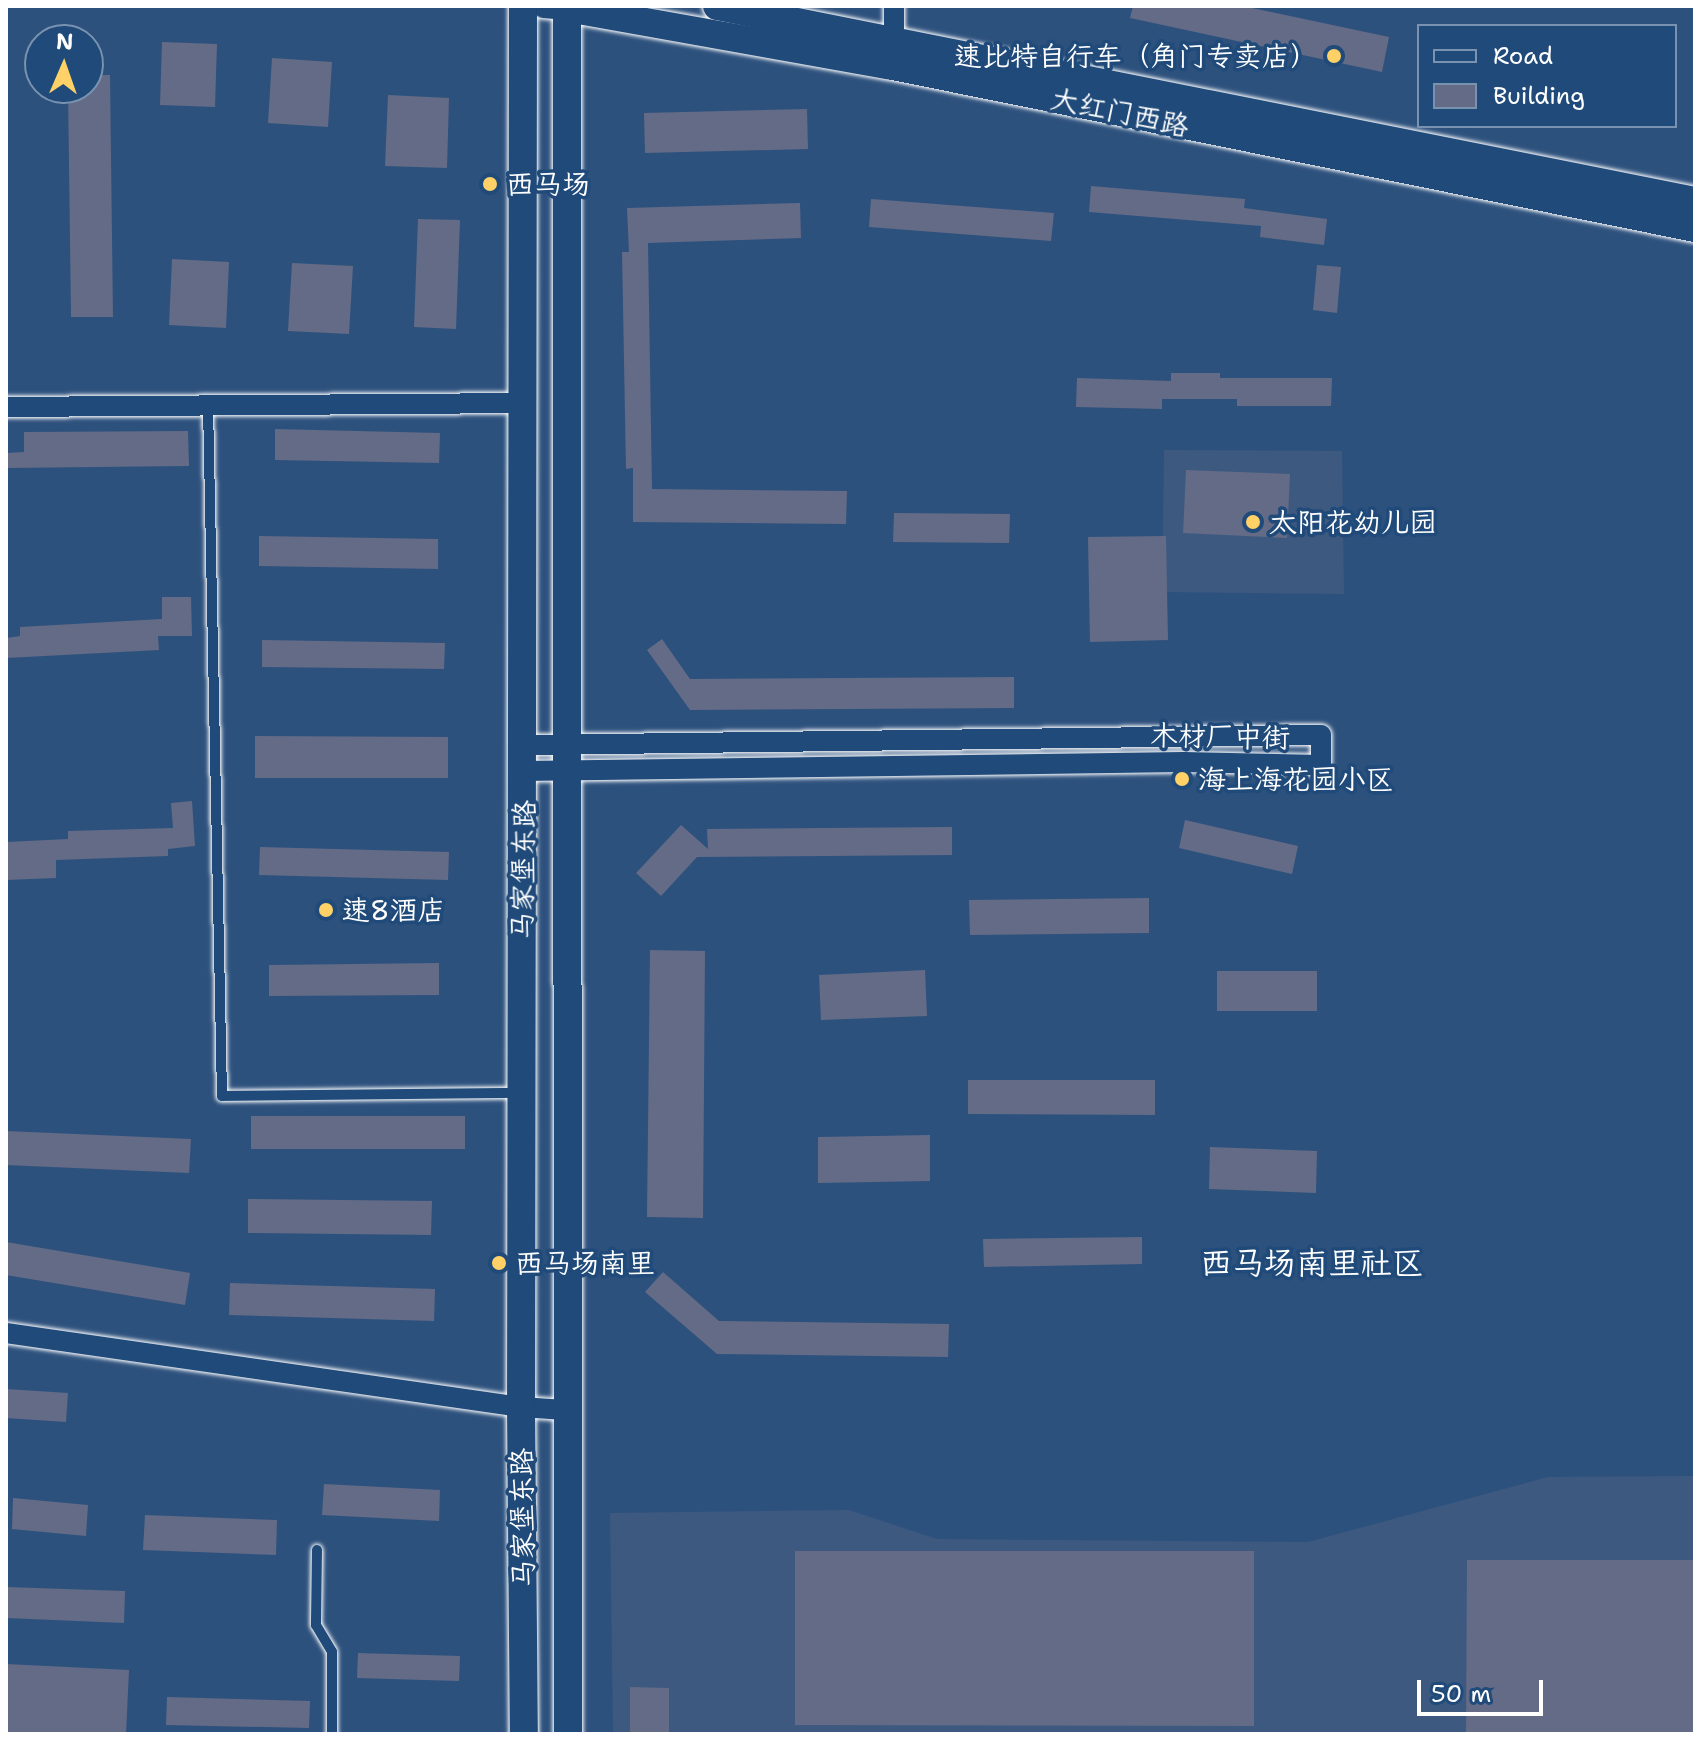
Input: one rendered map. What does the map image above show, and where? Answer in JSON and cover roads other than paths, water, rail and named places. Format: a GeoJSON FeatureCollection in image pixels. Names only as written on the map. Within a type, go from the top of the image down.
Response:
{"type":"FeatureCollection","features":[{"type":"Feature","properties":{"kind":"main road","name":"马家堡东路"},"geometry":{"type":"LineString","coordinates":[[523,6],[521,1407],[524,1734]]}},
{"type":"Feature","properties":{"kind":"main road","name":"大红门西路"},"geometry":{"type":"LineString","coordinates":[[717,6],[1695,201]]}},
{"type":"Feature","properties":{"kind":"main road","name":"马家堡东路"},"geometry":{"type":"LineString","coordinates":[[559,7],[568,1734]]}},
{"type":"Feature","properties":{"kind":"main road","name":"大红门西路"},"geometry":{"type":"LineString","coordinates":[[559,7],[888,65],[1695,228]]}},
{"type":"Feature","properties":{"kind":"street"},"geometry":{"type":"LineString","coordinates":[[894,6],[894,39]]}},
{"type":"Feature","properties":{"kind":"street"},"geometry":{"type":"LineString","coordinates":[[6,407],[523,403]]}},
{"type":"Feature","properties":{"kind":"street","name":"木材厂中街"},"geometry":{"type":"LineString","coordinates":[[524,758],[1321,735],[1321,765],[565,757]]}},
{"type":"Feature","properties":{"kind":"street"},"geometry":{"type":"LineString","coordinates":[[6,1333],[521,1407],[565,1410]]}},
{"type":"Feature","properties":{"kind":"lane"},"geometry":{"type":"LineString","coordinates":[[208,404],[222,1096],[521,1093]]}},
{"type":"Feature","properties":{"kind":"lane"},"geometry":{"type":"LineString","coordinates":[[317,1550],[316,1625],[332,1652],[332,1734]]}},
{"type":"Feature","properties":{"kind":"place","name":"速比特自行车（角门专卖店）"},"geometry":{"type":"Point","coordinates":[1334,56]}},
{"type":"Feature","properties":{"kind":"place","name":"西马场"},"geometry":{"type":"Point","coordinates":[490,184]}},
{"type":"Feature","properties":{"kind":"place","name":"太阳花幼儿园"},"geometry":{"type":"Point","coordinates":[1253,522]}},
{"type":"Feature","properties":{"kind":"place","name":"海上海花园小区"},"geometry":{"type":"Point","coordinates":[1182,779]}},
{"type":"Feature","properties":{"kind":"place","name":"速8酒店"},"geometry":{"type":"Point","coordinates":[326,910]}},
{"type":"Feature","properties":{"kind":"place","name":"西马场南里"},"geometry":{"type":"Point","coordinates":[499,1263]}},
{"type":"Feature","properties":{"kind":"district","name":"西马场南里社区"},"geometry":{"type":"Point","coordinates":[1312,1263]}}]}
